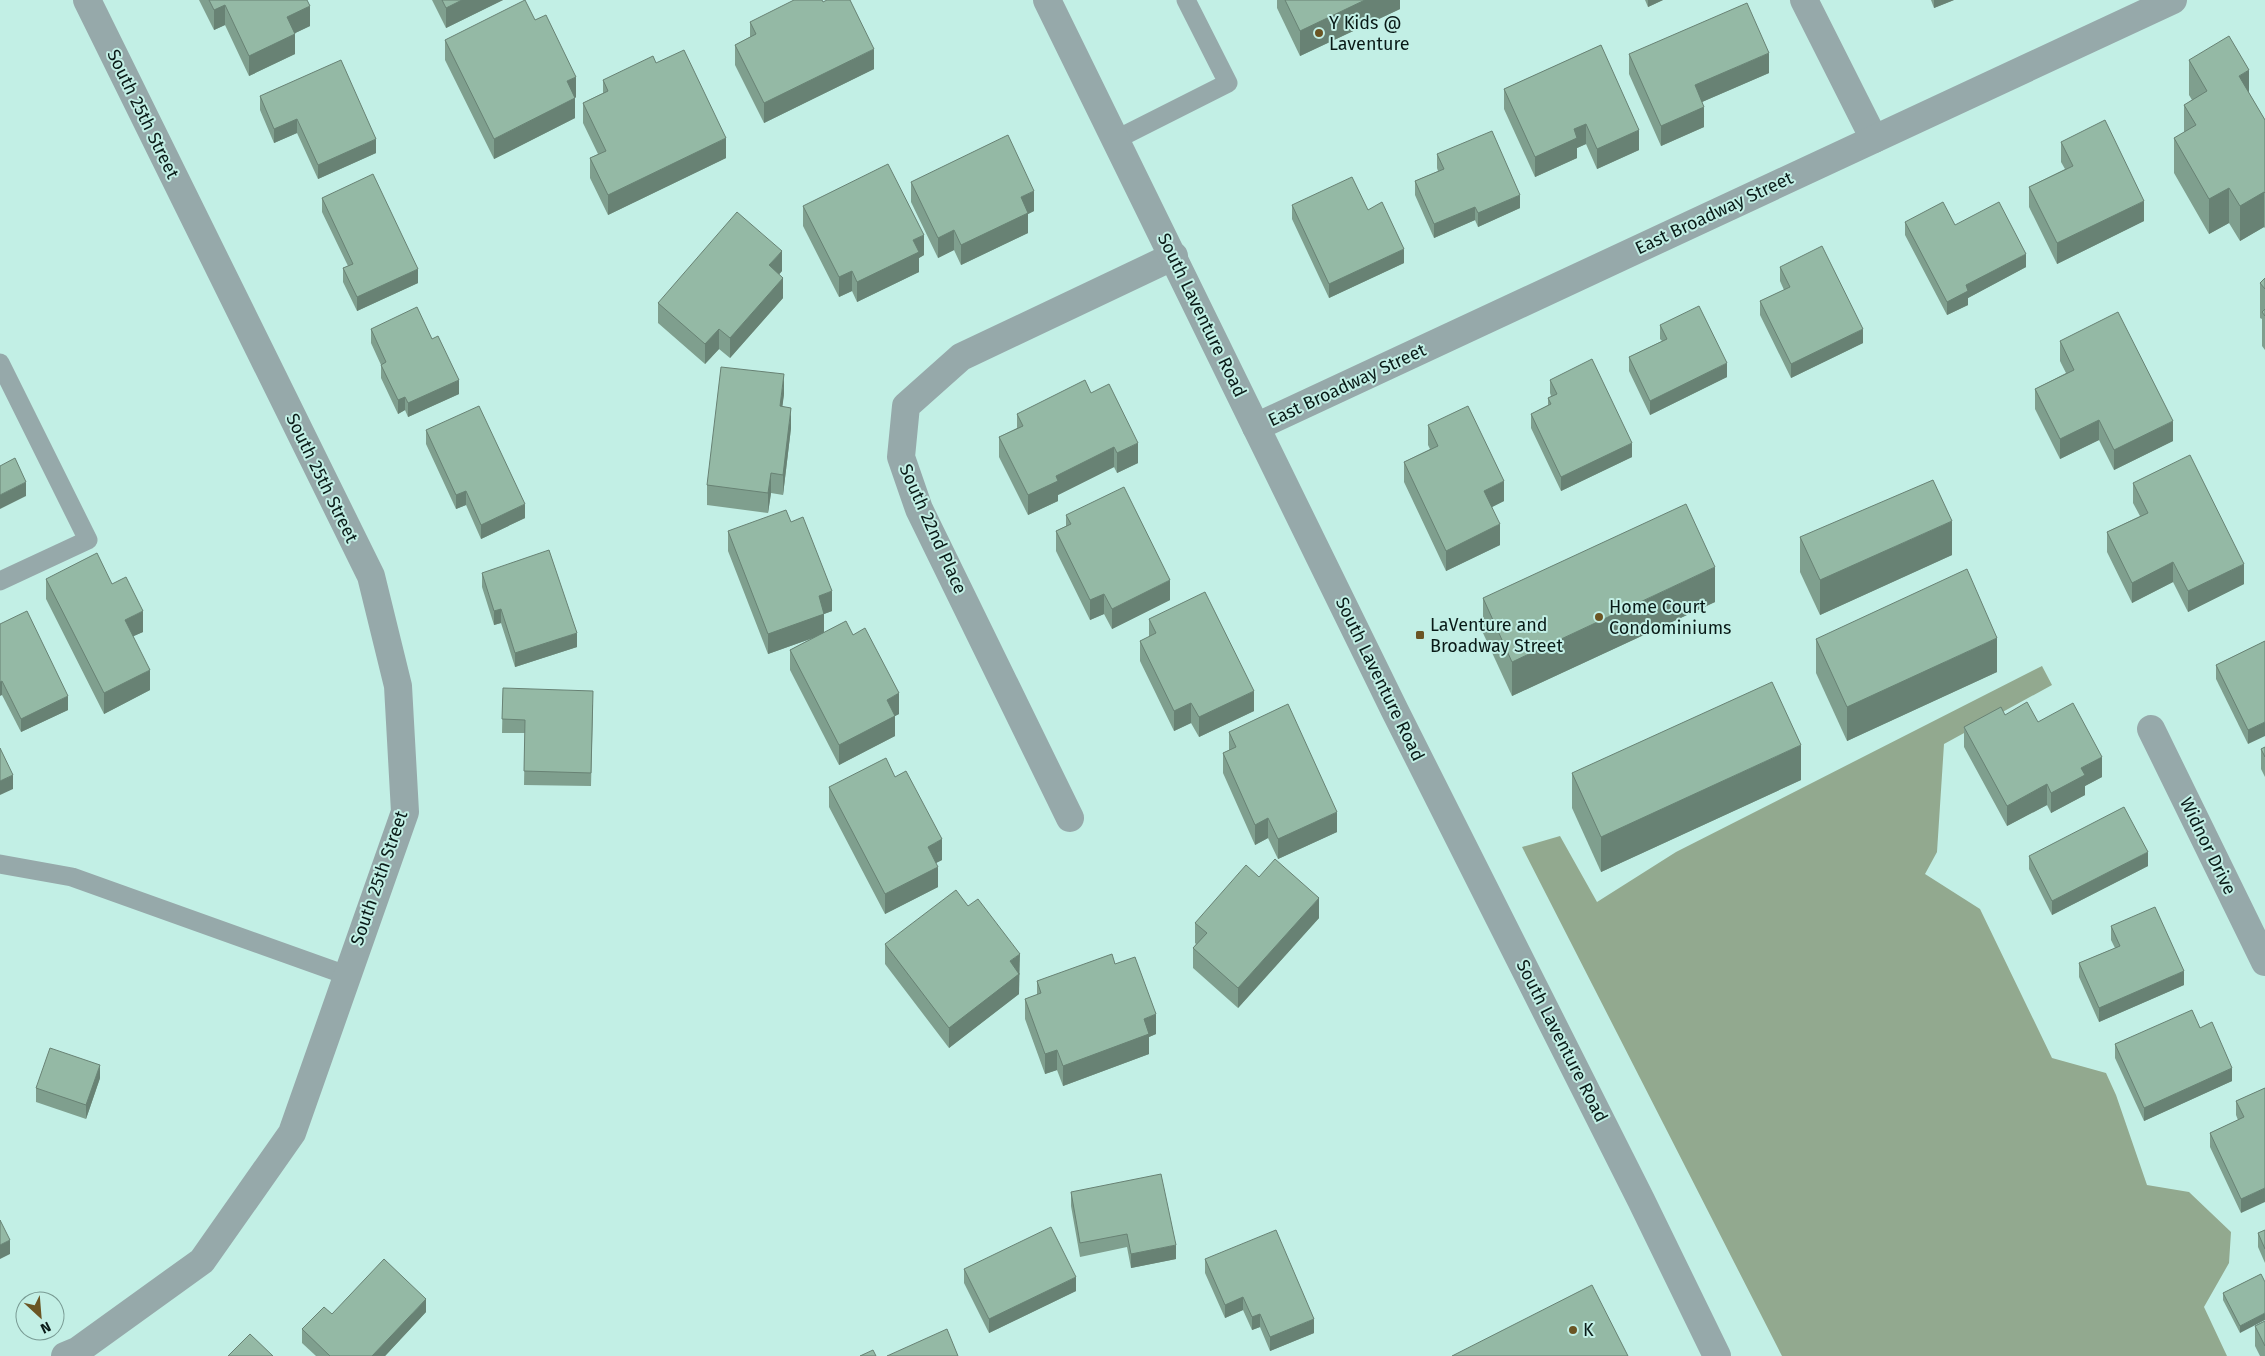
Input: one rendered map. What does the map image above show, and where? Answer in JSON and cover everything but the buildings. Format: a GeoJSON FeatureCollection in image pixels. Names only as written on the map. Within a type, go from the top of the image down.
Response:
{"type":"FeatureCollection","features":[{"type":"Feature","properties":{"kind":"street","name":"South 25th Street"},"geometry":{"type":"LineString","coordinates":[[65,1356],[77,1351],[202,1261],[292,1133],[346,975],[405,812],[398,686],[370,576],[87,0]]}},
{"type":"Feature","properties":{"kind":"street","name":"South Laventure Road"},"geometry":{"type":"LineString","coordinates":[[1047,0],[1174,256],[1395,711],[1641,1200],[1717,1356]]}},
{"type":"Feature","properties":{"kind":"street"},"geometry":{"type":"LineString","coordinates":[[1804,0],[1874,139]]}},
{"type":"Feature","properties":{"kind":"street","name":"East Broadway Street"},"geometry":{"type":"LineString","coordinates":[[1256,427],[2173,0]]}},
{"type":"Feature","properties":{"kind":"street","name":"South 22nd Place"},"geometry":{"type":"LineString","coordinates":[[1070,818],[919,508],[901,457],[906,406],[961,357],[1174,256]]}},
{"type":"Feature","properties":{"kind":"street","name":"Widnor Drive"},"geometry":{"type":"LineString","coordinates":[[2151,729],[2265,962]]}},
{"type":"Feature","properties":{"kind":"lane"},"geometry":{"type":"LineString","coordinates":[[1115,140],[1228,83],[1186,0]]}},
{"type":"Feature","properties":{"kind":"lane"},"geometry":{"type":"LineString","coordinates":[[0,362],[88,540],[0,581]]}},
{"type":"Feature","properties":{"kind":"lane"},"geometry":{"type":"LineString","coordinates":[[0,864],[72,877],[346,975]]}},
{"type":"Feature","properties":{"kind":"green space"},"geometry":{"type":"Polygon","coordinates":[[[2042,666],[2052,685],[1944,744],[1937,852],[1925,874],[1980,909],[2052,1058],[2106,1073],[2116,1095],[2147,1185],[2189,1192],[2231,1232],[2229,1263],[2204,1307],[2227,1356],[1782,1356],[1522,847],[1560,836],[1597,902],[1676,852],[2042,666]]]}},
{"type":"Feature","properties":{"kind":"place","name":"Y Kids @ Laventure"},"geometry":{"type":"Point","coordinates":[1319,33]}},
{"type":"Feature","properties":{"kind":"place","name":"Home Court Condominiums"},"geometry":{"type":"Point","coordinates":[1599,617]}},
{"type":"Feature","properties":{"kind":"place","name":"LaVenture and Broadway Street"},"geometry":{"type":"Point","coordinates":[1420,635]}},
{"type":"Feature","properties":{"kind":"place","name":"K"},"geometry":{"type":"Point","coordinates":[1573,1330]}}]}
